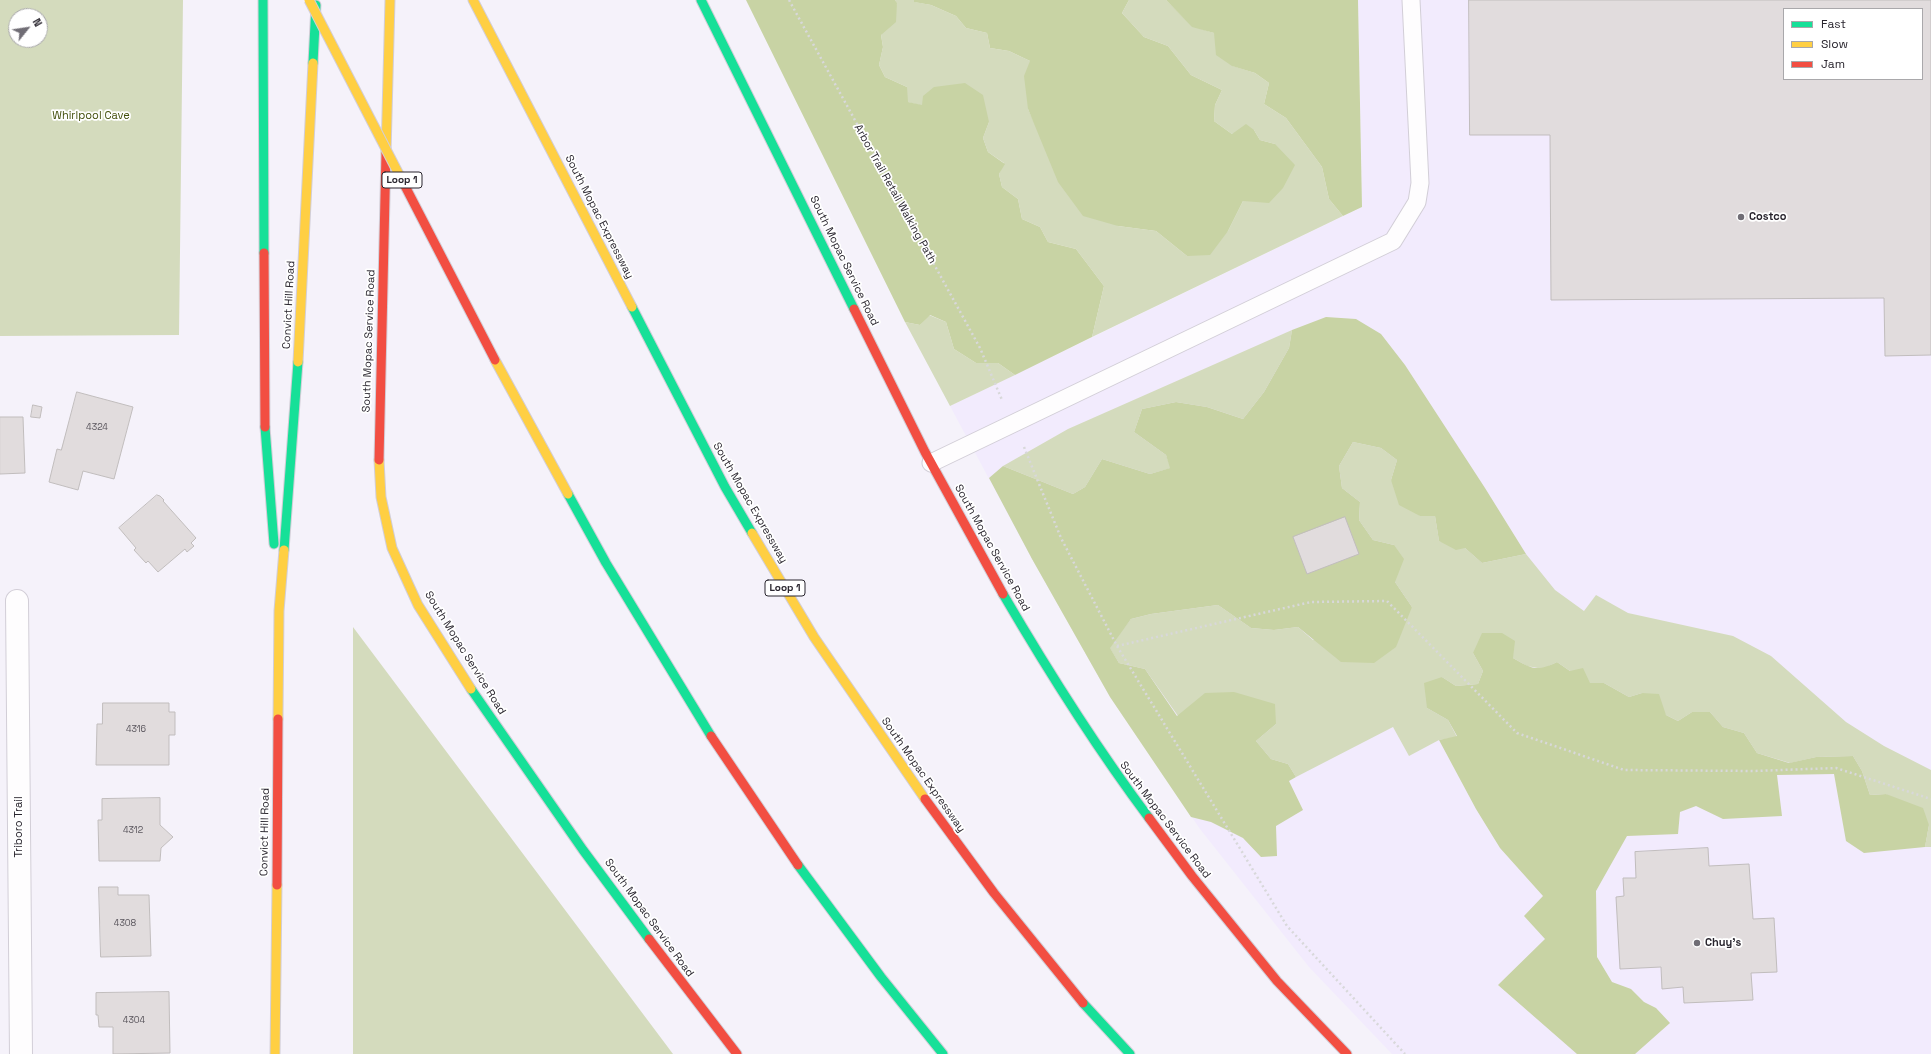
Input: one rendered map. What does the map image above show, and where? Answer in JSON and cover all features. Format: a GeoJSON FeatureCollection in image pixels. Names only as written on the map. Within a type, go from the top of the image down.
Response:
{"type":"FeatureCollection","features":[{"type":"Feature","properties":{"kind":"main road","name":"Convict Hill Road"},"geometry":{"type":"LineString","coordinates":[[263,0],[265,428],[279,611]]}},
{"type":"Feature","properties":{"kind":"main road","name":"Loop 1"},"geometry":{"type":"LineString","coordinates":[[309,0],[495,360],[606,563],[696,713],[793,858],[881,977],[943,1054]]}},
{"type":"Feature","properties":{"kind":"main road","name":"Convict Hill Road"},"geometry":{"type":"LineString","coordinates":[[275,1054],[279,611],[293,447],[304,264],[316,0]]}},
{"type":"Feature","properties":{"kind":"main road","name":"South Mopac Service Road"},"geometry":{"type":"LineString","coordinates":[[390,0],[378,448],[381,497],[392,548],[418,605],[486,712],[583,850],[705,1014],[737,1054]]}},
{"type":"Feature","properties":{"kind":"main road","name":"South Mopac Expressway"},"geometry":{"type":"LineString","coordinates":[[473,0],[725,487],[814,637],[904,771],[994,893],[1082,1001],[1130,1054]]}},
{"type":"Feature","properties":{"kind":"main road","name":"South Mopac Service Road"},"geometry":{"type":"LineString","coordinates":[[701,0],[931,464],[984,561],[1046,669],[1110,766],[1192,876],[1278,981],[1347,1054]]}},
{"type":"Feature","properties":{"kind":"street","name":"Triboro Trail"},"geometry":{"type":"LineString","coordinates":[[17,601],[21,1054]]}},
{"type":"Feature","properties":{"kind":"lane"},"geometry":{"type":"LineString","coordinates":[[931,464],[1393,241],[1417,202],[1420,183],[1411,0]]}},
{"type":"Feature","properties":{"kind":"path","name":"Arbor Trail Retail Walking Path"},"geometry":{"type":"LineString","coordinates":[[789,0],[980,348],[997,390]]}},
{"type":"Feature","properties":{"kind":"path"},"geometry":{"type":"LineString","coordinates":[[1021,441],[1061,538],[1117,646],[1287,926],[1405,1054]]}},
{"type":"Feature","properties":{"kind":"path"},"geometry":{"type":"LineString","coordinates":[[1117,646],[1311,602],[1387,601],[1517,733],[1624,770],[1754,771],[1836,768],[1931,798]]}},
{"type":"Feature","properties":{"kind":"shaded area"},"geometry":{"type":"Polygon","coordinates":[[[1358,0],[1931,0],[1931,1054],[1392,1054],[1309,967],[1200,829],[1110,697],[1032,559],[950,406],[1362,207],[1358,0]]]}},
{"type":"Feature","properties":{"kind":"green space","name":"Whirlpool Cave"},"geometry":{"type":"Polygon","coordinates":[[[0,0],[183,0],[179,335],[0,336],[0,0]]]}},
{"type":"Feature","properties":{"kind":"green space"},"geometry":{"type":"Polygon","coordinates":[[[746,0],[895,0],[897,3],[896,22],[881,35],[883,47],[879,65],[885,77],[907,87],[908,102],[922,105],[923,96],[934,87],[965,83],[983,95],[989,122],[983,138],[988,152],[1005,164],[999,174],[1002,187],[1018,199],[1022,219],[1040,227],[1048,242],[1076,249],[1104,286],[1092,337],[1015,375],[998,363],[976,363],[954,349],[946,322],[930,315],[920,325],[905,322],[746,0]]]}},
{"type":"Feature","properties":{"kind":"green space"},"geometry":{"type":"Polygon","coordinates":[[[895,0],[914,0],[915,2],[931,5],[956,16],[966,28],[987,33],[990,48],[1009,51],[1030,61],[1028,109],[1040,135],[1118,226],[1156,231],[1187,256],[1228,231],[1275,144],[1260,140],[1254,130],[1232,134],[1214,121],[1215,105],[1222,90],[1191,75],[1168,46],[1144,37],[1122,13],[1129,0],[1166,0],[1192,26],[1214,33],[1233,66],[1255,73],[1269,83],[1264,104],[1286,118],[1322,167],[1329,199],[1343,216],[1092,337],[1104,286],[1076,249],[1048,242],[1040,227],[1022,219],[1018,199],[1002,187],[999,174],[1004,163],[988,152],[983,138],[989,122],[907,102],[907,87],[885,77],[879,65],[883,47],[881,35],[897,4],[895,0]]]}},
{"type":"Feature","properties":{"kind":"green space"},"geometry":{"type":"Polygon","coordinates":[[[914,0],[1129,0],[1122,13],[1144,37],[1168,46],[1191,75],[1222,90],[1215,105],[1214,121],[1232,134],[1246,124],[1254,130],[1260,140],[1275,144],[1295,165],[1283,188],[1269,203],[1243,201],[1228,231],[1210,255],[1187,256],[1156,231],[1118,226],[1083,216],[1058,182],[1028,109],[1024,76],[1030,61],[1009,51],[990,48],[987,33],[966,28],[956,16],[931,5],[914,2],[914,0]]]}},
{"type":"Feature","properties":{"kind":"green space"},"geometry":{"type":"Polygon","coordinates":[[[1166,0],[1358,0],[1362,207],[1343,216],[1329,199],[1322,167],[1286,118],[1264,104],[1269,83],[1255,73],[1232,66],[1216,55],[1214,33],[1192,27],[1166,0]]]}},
{"type":"Feature","properties":{"kind":"green space"},"geometry":{"type":"Polygon","coordinates":[[[929,315],[946,322],[954,349],[976,363],[998,363],[1015,375],[950,406],[905,322],[920,325],[929,315]]]}},
{"type":"Feature","properties":{"kind":"green space"},"geometry":{"type":"Polygon","coordinates":[[[1326,317],[1356,319],[1381,334],[1405,365],[1526,554],[1482,563],[1465,548],[1456,550],[1439,541],[1435,516],[1420,516],[1399,505],[1391,480],[1397,460],[1381,448],[1353,442],[1339,466],[1342,488],[1360,502],[1359,520],[1373,540],[1394,545],[1404,559],[1395,582],[1412,607],[1396,647],[1374,663],[1341,662],[1298,627],[1274,630],[1251,628],[1218,605],[1151,614],[1131,619],[1110,648],[1119,663],[1145,669],[1177,716],[1205,693],[1234,692],[1275,704],[1276,724],[1256,741],[1271,759],[1288,764],[1296,777],[1289,781],[1303,810],[1276,826],[1277,856],[1261,857],[1243,838],[1211,822],[1191,817],[1110,697],[1032,559],[989,478],[1003,466],[1073,494],[1085,487],[1102,459],[1150,474],[1170,468],[1166,455],[1134,432],[1142,409],[1176,402],[1207,407],[1243,419],[1264,392],[1289,348],[1292,330],[1326,317]]]}},
{"type":"Feature","properties":{"kind":"green space"},"geometry":{"type":"Polygon","coordinates":[[[1292,330],[1289,348],[1264,392],[1243,419],[1207,407],[1176,402],[1142,409],[1134,432],[1166,455],[1171,468],[1150,474],[1102,459],[1085,487],[1073,494],[1003,466],[1068,429],[1292,330]]]}},
{"type":"Feature","properties":{"kind":"green space"},"geometry":{"type":"Polygon","coordinates":[[[1353,442],[1381,448],[1397,460],[1391,480],[1420,516],[1435,516],[1439,541],[1465,548],[1482,563],[1526,554],[1555,590],[1584,611],[1596,595],[1628,613],[1733,636],[1771,656],[1846,722],[1884,746],[1931,770],[1931,847],[1925,847],[1929,825],[1886,794],[1870,795],[1862,771],[1853,756],[1816,757],[1790,763],[1757,753],[1744,733],[1723,727],[1710,712],[1692,712],[1678,721],[1666,715],[1642,693],[1629,697],[1604,683],[1589,684],[1557,662],[1543,669],[1527,666],[1513,658],[1473,653],[1483,671],[1478,684],[1456,686],[1442,677],[1427,708],[1448,720],[1457,737],[1439,740],[1409,756],[1393,727],[1296,777],[1288,764],[1271,759],[1256,741],[1276,724],[1178,716],[1145,669],[1119,663],[1109,647],[1131,619],[1151,614],[1218,605],[1251,628],[1274,630],[1298,627],[1313,640],[1412,607],[1395,582],[1394,545],[1373,540],[1359,520],[1360,502],[1342,488],[1339,466],[1353,442]]]}},
{"type":"Feature","properties":{"kind":"green space"},"geometry":{"type":"Polygon","coordinates":[[[353,627],[673,1054],[353,1054],[353,627]]]}},
{"type":"Feature","properties":{"kind":"green space"},"geometry":{"type":"Polygon","coordinates":[[[1482,633],[1502,633],[1515,641],[1513,658],[1530,667],[1539,668],[1557,662],[1570,671],[1583,668],[1590,683],[1604,683],[1629,697],[1642,693],[1659,694],[1666,715],[1678,721],[1692,712],[1710,712],[1723,727],[1744,733],[1757,753],[1789,763],[1816,757],[1853,756],[1862,771],[1870,795],[1886,794],[1923,808],[1929,825],[1925,847],[1864,853],[1846,841],[1834,774],[1777,775],[1782,816],[1723,819],[1696,806],[1680,812],[1678,834],[1627,836],[1596,891],[1597,957],[1612,982],[1631,989],[1644,1002],[1656,1008],[1670,1023],[1635,1054],[1577,1054],[1498,985],[1545,939],[1524,916],[1543,896],[1500,848],[1476,809],[1439,740],[1457,736],[1448,720],[1427,708],[1424,683],[1442,677],[1456,686],[1478,684],[1483,671],[1473,653],[1482,633]]]}},
{"type":"Feature","properties":{"kind":"building","name":"Costco"},"geometry":{"type":"Polygon","coordinates":[[[1469,0],[1931,0],[1931,355],[1885,356],[1884,298],[1551,300],[1550,135],[1470,135],[1469,0]]]}},
{"type":"Feature","properties":{"kind":"building"},"geometry":{"type":"Polygon","coordinates":[[[77,392],[133,407],[114,479],[83,471],[78,490],[49,482],[57,449],[61,450],[77,392]]]}},
{"type":"Feature","properties":{"kind":"building"},"geometry":{"type":"Polygon","coordinates":[[[33,405],[42,407],[40,418],[31,417],[33,405]]]}},
{"type":"Feature","properties":{"kind":"building"},"geometry":{"type":"Polygon","coordinates":[[[0,417],[23,417],[25,473],[0,474],[0,417]]]}},
{"type":"Feature","properties":{"kind":"building"},"geometry":{"type":"Polygon","coordinates":[[[157,495],[164,500],[163,501],[196,538],[191,543],[194,546],[187,552],[185,549],[158,572],[148,561],[146,563],[134,550],[136,548],[119,528],[157,495]]]}},
{"type":"Feature","properties":{"kind":"building"},"geometry":{"type":"Polygon","coordinates":[[[1345,517],[1359,554],[1307,574],[1293,537],[1345,517]]]}},
{"type":"Feature","properties":{"kind":"building"},"geometry":{"type":"Polygon","coordinates":[[[103,703],[169,703],[169,712],[175,712],[175,735],[169,735],[169,765],[96,765],[97,724],[102,724],[103,703]]]}},
{"type":"Feature","properties":{"kind":"building"},"geometry":{"type":"Polygon","coordinates":[[[160,798],[160,825],[173,837],[161,848],[160,861],[99,861],[98,820],[102,820],[102,799],[160,798]]]}},
{"type":"Feature","properties":{"kind":"building","name":"Chuy's"},"geometry":{"type":"Polygon","coordinates":[[[1708,848],[1709,866],[1749,864],[1753,919],[1774,918],[1777,972],[1751,973],[1753,1000],[1684,1003],[1683,987],[1662,989],[1661,967],[1620,969],[1616,897],[1624,896],[1623,878],[1636,878],[1635,852],[1708,848]]]}},
{"type":"Feature","properties":{"kind":"building"},"geometry":{"type":"Polygon","coordinates":[[[99,887],[118,887],[118,895],[149,895],[151,956],[101,957],[99,887]]]}},
{"type":"Feature","properties":{"kind":"building"},"geometry":{"type":"Polygon","coordinates":[[[169,992],[170,1053],[113,1054],[113,1027],[99,1027],[98,1015],[96,1015],[96,993],[169,992]]]}},
{"type":"Feature","properties":{"kind":"traffic: fast"},"geometry":{"type":"LineString","coordinates":[[263,0],[264,253]]}},
{"type":"Feature","properties":{"kind":"traffic: fast"},"geometry":{"type":"LineString","coordinates":[[701,0],[854,309]]}},
{"type":"Feature","properties":{"kind":"traffic: fast"},"geometry":{"type":"LineString","coordinates":[[313,63],[316,5]]}},
{"type":"Feature","properties":{"kind":"traffic: fast"},"geometry":{"type":"LineString","coordinates":[[632,307],[725,487],[752,533]]}},
{"type":"Feature","properties":{"kind":"traffic: fast"},"geometry":{"type":"LineString","coordinates":[[284,550],[298,362]]}},
{"type":"Feature","properties":{"kind":"traffic: fast"},"geometry":{"type":"LineString","coordinates":[[265,427],[274,544]]}},
{"type":"Feature","properties":{"kind":"traffic: fast"},"geometry":{"type":"LineString","coordinates":[[568,494],[606,563],[711,736]]}},
{"type":"Feature","properties":{"kind":"traffic: fast"},"geometry":{"type":"LineString","coordinates":[[1003,594],[1073,708],[1149,818]]}},
{"type":"Feature","properties":{"kind":"traffic: fast"},"geometry":{"type":"LineString","coordinates":[[471,689],[583,850],[649,939]]}},
{"type":"Feature","properties":{"kind":"traffic: fast"},"geometry":{"type":"LineString","coordinates":[[798,865],[881,977],[943,1054]]}},
{"type":"Feature","properties":{"kind":"traffic: fast"},"geometry":{"type":"LineString","coordinates":[[1083,1003],[1130,1054]]}},
{"type":"Feature","properties":{"kind":"traffic: slow"},"geometry":{"type":"LineString","coordinates":[[309,0],[405,186]]}},
{"type":"Feature","properties":{"kind":"traffic: slow"},"geometry":{"type":"LineString","coordinates":[[386,153],[390,0]]}},
{"type":"Feature","properties":{"kind":"traffic: slow"},"geometry":{"type":"LineString","coordinates":[[473,0],[632,307]]}},
{"type":"Feature","properties":{"kind":"traffic: slow"},"geometry":{"type":"LineString","coordinates":[[298,362],[313,63]]}},
{"type":"Feature","properties":{"kind":"traffic: slow"},"geometry":{"type":"LineString","coordinates":[[495,360],[568,494]]}},
{"type":"Feature","properties":{"kind":"traffic: slow"},"geometry":{"type":"LineString","coordinates":[[379,460],[381,497],[392,548],[418,605],[471,689]]}},
{"type":"Feature","properties":{"kind":"traffic: slow"},"geometry":{"type":"LineString","coordinates":[[752,533],[814,637],[925,799]]}},
{"type":"Feature","properties":{"kind":"traffic: slow"},"geometry":{"type":"LineString","coordinates":[[278,719],[279,611],[284,550]]}},
{"type":"Feature","properties":{"kind":"traffic: slow"},"geometry":{"type":"LineString","coordinates":[[275,1054],[277,885]]}},
{"type":"Feature","properties":{"kind":"traffic: jam"},"geometry":{"type":"LineString","coordinates":[[379,460],[386,153]]}},
{"type":"Feature","properties":{"kind":"traffic: jam"},"geometry":{"type":"LineString","coordinates":[[405,186],[495,360]]}},
{"type":"Feature","properties":{"kind":"traffic: jam"},"geometry":{"type":"LineString","coordinates":[[264,253],[265,427]]}},
{"type":"Feature","properties":{"kind":"traffic: jam"},"geometry":{"type":"LineString","coordinates":[[854,309],[925,452],[1003,594]]}},
{"type":"Feature","properties":{"kind":"traffic: jam"},"geometry":{"type":"LineString","coordinates":[[277,885],[278,719]]}},
{"type":"Feature","properties":{"kind":"traffic: jam"},"geometry":{"type":"LineString","coordinates":[[711,736],[798,865]]}},
{"type":"Feature","properties":{"kind":"traffic: jam"},"geometry":{"type":"LineString","coordinates":[[925,799],[994,893],[1083,1003]]}},
{"type":"Feature","properties":{"kind":"traffic: jam"},"geometry":{"type":"LineString","coordinates":[[1149,818],[1192,876],[1277,981],[1347,1054]]}},
{"type":"Feature","properties":{"kind":"traffic: jam"},"geometry":{"type":"LineString","coordinates":[[649,939],[737,1054]]}},
{"type":"Feature","properties":{"kind":"place","name":"Costco"},"geometry":{"type":"Point","coordinates":[1741,217]}},
{"type":"Feature","properties":{"kind":"place","name":"Chuy's"},"geometry":{"type":"Point","coordinates":[1697,943]}}]}
